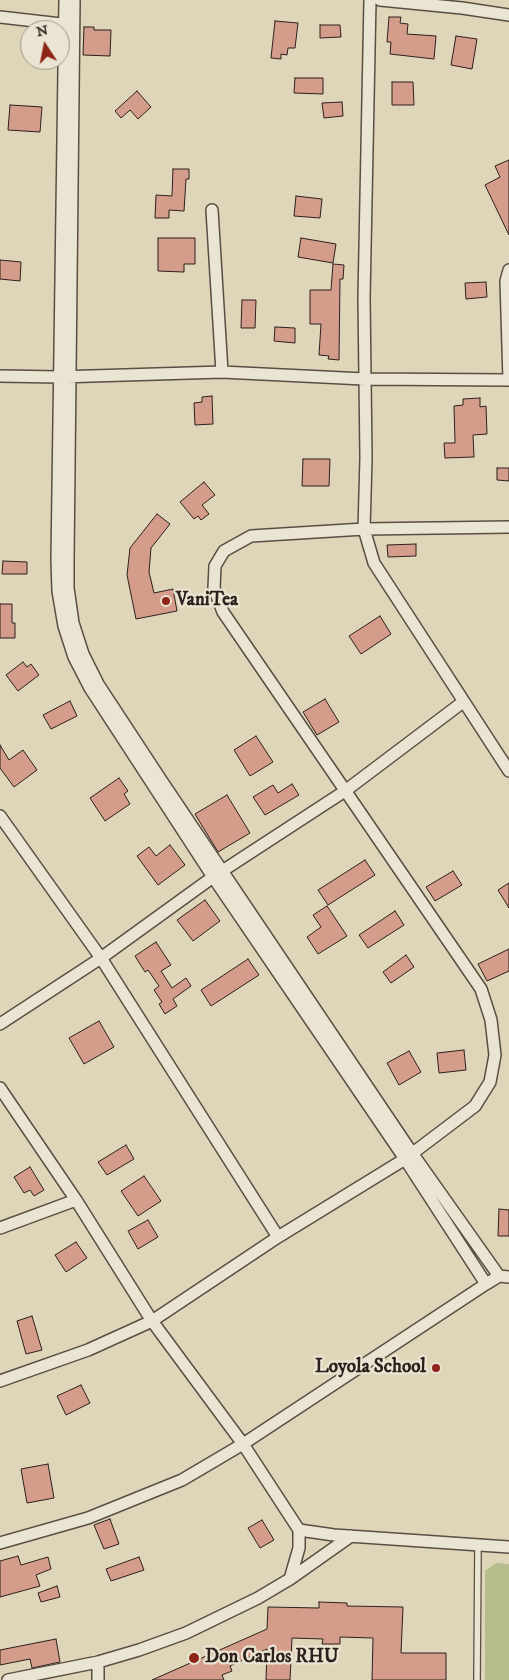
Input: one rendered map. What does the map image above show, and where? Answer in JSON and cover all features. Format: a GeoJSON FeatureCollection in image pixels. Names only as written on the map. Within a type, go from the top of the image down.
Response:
{"type":"FeatureCollection","features":[{"type":"Feature","properties":{"kind":"street"},"geometry":{"type":"LineString","coordinates":[[64,0],[68,20]]}},
{"type":"Feature","properties":{"kind":"street"},"geometry":{"type":"LineString","coordinates":[[70,20],[74,0]]}},
{"type":"Feature","properties":{"kind":"street"},"geometry":{"type":"LineString","coordinates":[[370,0],[364,379],[366,458],[364,529],[374,563],[509,771]]}},
{"type":"Feature","properties":{"kind":"street"},"geometry":{"type":"LineString","coordinates":[[380,0],[462,8],[509,15]]}},
{"type":"Feature","properties":{"kind":"street"},"geometry":{"type":"LineString","coordinates":[[0,17],[26,20]]}},
{"type":"Feature","properties":{"kind":"street"},"geometry":{"type":"LineString","coordinates":[[68,70],[63,560],[58,591],[64,626],[74,657],[90,688],[115,718],[223,870],[310,1010],[408,1156],[486,1284]]}},
{"type":"Feature","properties":{"kind":"street"},"geometry":{"type":"LineString","coordinates":[[212,210],[222,372]]}},
{"type":"Feature","properties":{"kind":"street"},"geometry":{"type":"LineString","coordinates":[[0,376],[64,377],[222,372],[364,379],[509,380],[506,281],[509,270]]}},
{"type":"Feature","properties":{"kind":"street"},"geometry":{"type":"LineString","coordinates":[[0,1380],[88,1350],[152,1321],[278,1237],[408,1156],[475,1106],[490,1082],[495,1055],[491,1020],[481,989],[223,612],[214,588],[215,566],[224,551],[251,536],[364,529],[509,527]]}},
{"type":"Feature","properties":{"kind":"street"},"geometry":{"type":"LineString","coordinates":[[0,1024],[101,958],[212,877],[345,790],[463,702]]}},
{"type":"Feature","properties":{"kind":"street"},"geometry":{"type":"LineString","coordinates":[[115,718],[212,877],[310,1010]]}},
{"type":"Feature","properties":{"kind":"street"},"geometry":{"type":"LineString","coordinates":[[0,816],[101,958],[278,1237]]}},
{"type":"Feature","properties":{"kind":"street"},"geometry":{"type":"LineString","coordinates":[[0,1088],[76,1200],[152,1321],[243,1444],[299,1530],[299,1548],[290,1579]]}},
{"type":"Feature","properties":{"kind":"street"},"geometry":{"type":"LineString","coordinates":[[0,1543],[97,1515],[182,1480],[243,1444],[486,1284],[504,1277],[408,1156]]}},
{"type":"Feature","properties":{"kind":"street"},"geometry":{"type":"LineString","coordinates":[[0,1228],[76,1200]]}},
{"type":"Feature","properties":{"kind":"street"},"geometry":{"type":"LineString","coordinates":[[299,1530],[351,1536],[509,1547]]}},
{"type":"Feature","properties":{"kind":"street"},"geometry":{"type":"LineString","coordinates":[[8,1680],[98,1662],[139,1650],[186,1632],[258,1598],[290,1579],[351,1536]]}},
{"type":"Feature","properties":{"kind":"street"},"geometry":{"type":"LineString","coordinates":[[98,1662],[98,1680]]}},
{"type":"Feature","properties":{"kind":"lane"},"geometry":{"type":"LineString","coordinates":[[477,1680],[478,1544]]}},
{"type":"Feature","properties":{"kind":"green space"},"geometry":{"type":"Polygon","coordinates":[[[496,1563],[509,1564],[509,1680],[485,1680],[485,1571],[496,1563]]]}},
{"type":"Feature","properties":{"kind":"building"},"geometry":{"type":"Polygon","coordinates":[[[389,17],[401,17],[400,23],[408,24],[407,34],[436,36],[434,59],[390,54],[391,42],[387,42],[389,17]]]}},
{"type":"Feature","properties":{"kind":"building"},"geometry":{"type":"Polygon","coordinates":[[[275,21],[298,23],[295,48],[288,48],[287,55],[281,54],[281,59],[271,58],[275,21]]]}},
{"type":"Feature","properties":{"kind":"building"},"geometry":{"type":"Polygon","coordinates":[[[320,25],[340,25],[341,37],[320,38],[320,25]]]}},
{"type":"Feature","properties":{"kind":"building"},"geometry":{"type":"Polygon","coordinates":[[[84,27],[94,27],[94,30],[111,30],[110,56],[83,55],[84,27]]]}},
{"type":"Feature","properties":{"kind":"building"},"geometry":{"type":"Polygon","coordinates":[[[456,36],[477,39],[472,69],[451,65],[456,36]]]}},
{"type":"Feature","properties":{"kind":"building"},"geometry":{"type":"Polygon","coordinates":[[[295,78],[323,78],[323,94],[294,93],[295,78]]]}},
{"type":"Feature","properties":{"kind":"building"},"geometry":{"type":"Polygon","coordinates":[[[392,82],[413,82],[414,105],[392,105],[392,82]]]}},
{"type":"Feature","properties":{"kind":"building"},"geometry":{"type":"Polygon","coordinates":[[[137,91],[151,107],[138,119],[130,110],[121,118],[115,111],[137,91]]]}},
{"type":"Feature","properties":{"kind":"building"},"geometry":{"type":"Polygon","coordinates":[[[342,102],[343,116],[324,118],[322,103],[342,102]]]}},
{"type":"Feature","properties":{"kind":"building"},"geometry":{"type":"Polygon","coordinates":[[[10,105],[42,107],[40,132],[8,130],[10,105]]]}},
{"type":"Feature","properties":{"kind":"building"},"geometry":{"type":"Polygon","coordinates":[[[509,160],[509,235],[485,185],[500,177],[495,166],[509,160]]]}},
{"type":"Feature","properties":{"kind":"building"},"geometry":{"type":"Polygon","coordinates":[[[173,169],[189,169],[189,179],[186,179],[184,211],[169,210],[169,218],[155,218],[156,195],[172,196],[173,169]]]}},
{"type":"Feature","properties":{"kind":"building"},"geometry":{"type":"Polygon","coordinates":[[[296,196],[322,199],[320,218],[294,216],[296,196]]]}},
{"type":"Feature","properties":{"kind":"building"},"geometry":{"type":"Polygon","coordinates":[[[158,238],[195,238],[195,264],[184,264],[184,272],[158,271],[158,238]]]}},
{"type":"Feature","properties":{"kind":"building"},"geometry":{"type":"Polygon","coordinates":[[[301,238],[336,244],[333,263],[298,257],[301,238]]]}},
{"type":"Feature","properties":{"kind":"building"},"geometry":{"type":"Polygon","coordinates":[[[0,260],[21,262],[20,281],[0,279],[0,260]]]}},
{"type":"Feature","properties":{"kind":"building"},"geometry":{"type":"Polygon","coordinates":[[[333,264],[344,265],[343,279],[340,279],[339,360],[328,359],[329,356],[319,355],[321,324],[310,324],[310,290],[331,290],[333,264]]]}},
{"type":"Feature","properties":{"kind":"building"},"geometry":{"type":"Polygon","coordinates":[[[486,282],[487,297],[466,299],[465,283],[486,282]]]}},
{"type":"Feature","properties":{"kind":"building"},"geometry":{"type":"Polygon","coordinates":[[[242,300],[256,300],[255,328],[241,328],[242,300]]]}},
{"type":"Feature","properties":{"kind":"building"},"geometry":{"type":"Polygon","coordinates":[[[275,327],[295,328],[295,343],[274,341],[275,327]]]}},
{"type":"Feature","properties":{"kind":"building"},"geometry":{"type":"Polygon","coordinates":[[[212,396],[213,424],[195,425],[194,403],[202,402],[202,397],[212,396]]]}},
{"type":"Feature","properties":{"kind":"building"},"geometry":{"type":"Polygon","coordinates":[[[480,398],[480,407],[486,406],[487,434],[473,435],[474,457],[445,458],[444,443],[455,443],[454,406],[463,405],[463,399],[480,398]]]}},
{"type":"Feature","properties":{"kind":"building"},"geometry":{"type":"Polygon","coordinates":[[[303,459],[330,459],[329,486],[302,486],[303,459]]]}},
{"type":"Feature","properties":{"kind":"building"},"geometry":{"type":"Polygon","coordinates":[[[497,468],[509,468],[509,481],[497,480],[497,468]]]}},
{"type":"Feature","properties":{"kind":"building"},"geometry":{"type":"Polygon","coordinates":[[[204,482],[215,495],[202,505],[209,514],[201,520],[198,516],[194,519],[180,502],[204,482]]]}},
{"type":"Feature","properties":{"kind":"building"},"geometry":{"type":"Polygon","coordinates":[[[157,514],[170,524],[151,548],[149,572],[154,593],[173,589],[177,611],[136,619],[127,575],[130,548],[157,514]]]}},
{"type":"Feature","properties":{"kind":"building"},"geometry":{"type":"Polygon","coordinates":[[[416,544],[416,556],[388,557],[387,545],[416,544]]]}},
{"type":"Feature","properties":{"kind":"building"},"geometry":{"type":"Polygon","coordinates":[[[3,561],[27,562],[27,574],[2,574],[3,561]]]}},
{"type":"Feature","properties":{"kind":"building"},"geometry":{"type":"Polygon","coordinates":[[[0,604],[12,604],[12,623],[15,623],[15,638],[0,638],[0,604]]]}},
{"type":"Feature","properties":{"kind":"building"},"geometry":{"type":"Polygon","coordinates":[[[380,616],[391,634],[361,654],[349,636],[380,616]]]}},
{"type":"Feature","properties":{"kind":"building"},"geometry":{"type":"Polygon","coordinates":[[[23,662],[27,667],[31,664],[39,675],[18,691],[6,675],[23,662]]]}},
{"type":"Feature","properties":{"kind":"building"},"geometry":{"type":"Polygon","coordinates":[[[325,699],[339,722],[317,735],[303,712],[325,699]]]}},
{"type":"Feature","properties":{"kind":"building"},"geometry":{"type":"Polygon","coordinates":[[[70,701],[77,716],[51,729],[43,715],[70,701]]]}},
{"type":"Feature","properties":{"kind":"building"},"geometry":{"type":"Polygon","coordinates":[[[256,736],[273,762],[250,776],[234,750],[256,736]]]}},
{"type":"Feature","properties":{"kind":"building"},"geometry":{"type":"Polygon","coordinates":[[[0,745],[9,760],[23,750],[37,770],[14,787],[0,768],[0,745]]]}},
{"type":"Feature","properties":{"kind":"building"},"geometry":{"type":"Polygon","coordinates":[[[119,778],[128,791],[124,794],[130,804],[105,821],[90,798],[119,778]]]}},
{"type":"Feature","properties":{"kind":"building"},"geometry":{"type":"Polygon","coordinates":[[[292,784],[299,795],[265,815],[253,797],[273,785],[278,793],[292,784]]]}},
{"type":"Feature","properties":{"kind":"building"},"geometry":{"type":"Polygon","coordinates":[[[227,795],[250,833],[218,852],[195,814],[227,795]]]}},
{"type":"Feature","properties":{"kind":"building"},"geometry":{"type":"Polygon","coordinates":[[[170,845],[185,865],[158,885],[137,856],[149,847],[156,856],[170,845]]]}},
{"type":"Feature","properties":{"kind":"building"},"geometry":{"type":"Polygon","coordinates":[[[365,860],[375,875],[328,905],[318,890],[365,860]]]}},
{"type":"Feature","properties":{"kind":"building"},"geometry":{"type":"Polygon","coordinates":[[[453,871],[462,885],[435,901],[426,887],[453,871]]]}},
{"type":"Feature","properties":{"kind":"building"},"geometry":{"type":"Polygon","coordinates":[[[509,883],[509,908],[498,890],[509,883]]]}},
{"type":"Feature","properties":{"kind":"building"},"geometry":{"type":"Polygon","coordinates":[[[205,900],[220,921],[193,941],[177,920],[205,900]]]}},
{"type":"Feature","properties":{"kind":"building"},"geometry":{"type":"Polygon","coordinates":[[[327,906],[347,936],[318,954],[307,937],[321,927],[313,915],[327,906]]]}},
{"type":"Feature","properties":{"kind":"building"},"geometry":{"type":"Polygon","coordinates":[[[395,911],[404,925],[368,948],[359,935],[395,911]]]}},
{"type":"Feature","properties":{"kind":"building"},"geometry":{"type":"Polygon","coordinates":[[[156,942],[171,965],[161,971],[172,988],[186,978],[191,986],[173,999],[177,1006],[165,1014],[159,1004],[162,1002],[154,990],[159,986],[148,970],[145,972],[135,956],[156,942]]]}},
{"type":"Feature","properties":{"kind":"building"},"geometry":{"type":"Polygon","coordinates":[[[509,949],[509,971],[487,981],[478,964],[509,949]]]}},
{"type":"Feature","properties":{"kind":"building"},"geometry":{"type":"Polygon","coordinates":[[[406,955],[414,967],[391,983],[383,972],[406,955]]]}},
{"type":"Feature","properties":{"kind":"building"},"geometry":{"type":"Polygon","coordinates":[[[248,959],[259,975],[211,1006],[201,990],[248,959]]]}},
{"type":"Feature","properties":{"kind":"building"},"geometry":{"type":"Polygon","coordinates":[[[99,1021],[114,1047],[84,1064],[69,1038],[99,1021]]]}},
{"type":"Feature","properties":{"kind":"building"},"geometry":{"type":"Polygon","coordinates":[[[464,1050],[466,1070],[439,1073],[437,1053],[464,1050]]]}},
{"type":"Feature","properties":{"kind":"building"},"geometry":{"type":"Polygon","coordinates":[[[409,1051],[421,1072],[399,1085],[387,1063],[409,1051]]]}},
{"type":"Feature","properties":{"kind":"building"},"geometry":{"type":"Polygon","coordinates":[[[126,1145],[134,1159],[107,1175],[98,1162],[126,1145]]]}},
{"type":"Feature","properties":{"kind":"building"},"geometry":{"type":"Polygon","coordinates":[[[30,1167],[44,1190],[34,1196],[30,1190],[24,1193],[14,1177],[30,1167]]]}},
{"type":"Feature","properties":{"kind":"building"},"geometry":{"type":"Polygon","coordinates":[[[144,1176],[161,1201],[138,1216],[121,1191],[144,1176]]]}},
{"type":"Feature","properties":{"kind":"building"},"geometry":{"type":"Polygon","coordinates":[[[499,1209],[509,1210],[509,1236],[498,1236],[499,1209]]]}},
{"type":"Feature","properties":{"kind":"building"},"geometry":{"type":"Polygon","coordinates":[[[148,1220],[158,1237],[138,1249],[128,1231],[148,1220]]]}},
{"type":"Feature","properties":{"kind":"building"},"geometry":{"type":"Polygon","coordinates":[[[76,1242],[87,1258],[66,1272],[55,1255],[76,1242]]]}},
{"type":"Feature","properties":{"kind":"building"},"geometry":{"type":"Polygon","coordinates":[[[32,1316],[42,1350],[26,1354],[17,1321],[32,1316]]]}},
{"type":"Feature","properties":{"kind":"building"},"geometry":{"type":"Polygon","coordinates":[[[81,1385],[90,1403],[66,1415],[57,1396],[81,1385]]]}},
{"type":"Feature","properties":{"kind":"building"},"geometry":{"type":"Polygon","coordinates":[[[48,1464],[54,1498],[27,1503],[21,1469],[48,1464]]]}},
{"type":"Feature","properties":{"kind":"building"},"geometry":{"type":"Polygon","coordinates":[[[110,1519],[119,1544],[104,1549],[94,1525],[110,1519]]]}},
{"type":"Feature","properties":{"kind":"building"},"geometry":{"type":"Polygon","coordinates":[[[262,1520],[274,1540],[260,1548],[248,1528],[262,1520]]]}},
{"type":"Feature","properties":{"kind":"building"},"geometry":{"type":"Polygon","coordinates":[[[18,1556],[21,1565],[48,1557],[51,1569],[36,1575],[40,1586],[0,1597],[0,1561],[18,1556]]]}},
{"type":"Feature","properties":{"kind":"building"},"geometry":{"type":"Polygon","coordinates":[[[139,1557],[144,1570],[111,1581],[106,1569],[139,1557]]]}},
{"type":"Feature","properties":{"kind":"building"},"geometry":{"type":"Polygon","coordinates":[[[57,1586],[60,1597],[41,1602],[38,1593],[57,1586]]]}},
{"type":"Feature","properties":{"kind":"building"},"geometry":{"type":"Polygon","coordinates":[[[319,1602],[347,1603],[347,1606],[403,1607],[401,1653],[446,1653],[446,1680],[372,1680],[373,1638],[340,1637],[340,1644],[322,1644],[323,1639],[292,1638],[290,1680],[266,1680],[267,1649],[230,1666],[232,1671],[222,1675],[224,1680],[152,1680],[267,1629],[268,1607],[319,1608],[319,1602]]]}},
{"type":"Feature","properties":{"kind":"building"},"geometry":{"type":"Polygon","coordinates":[[[56,1639],[60,1662],[32,1668],[30,1659],[0,1665],[0,1650],[56,1639]]]}},
{"type":"Feature","properties":{"kind":"place","name":"VaniTea"},"geometry":{"type":"Point","coordinates":[166,601]}},
{"type":"Feature","properties":{"kind":"place","name":"Loyola School"},"geometry":{"type":"Point","coordinates":[436,1368]}},
{"type":"Feature","properties":{"kind":"place","name":"Don Carlos RHU"},"geometry":{"type":"Point","coordinates":[194,1658]}}]}
